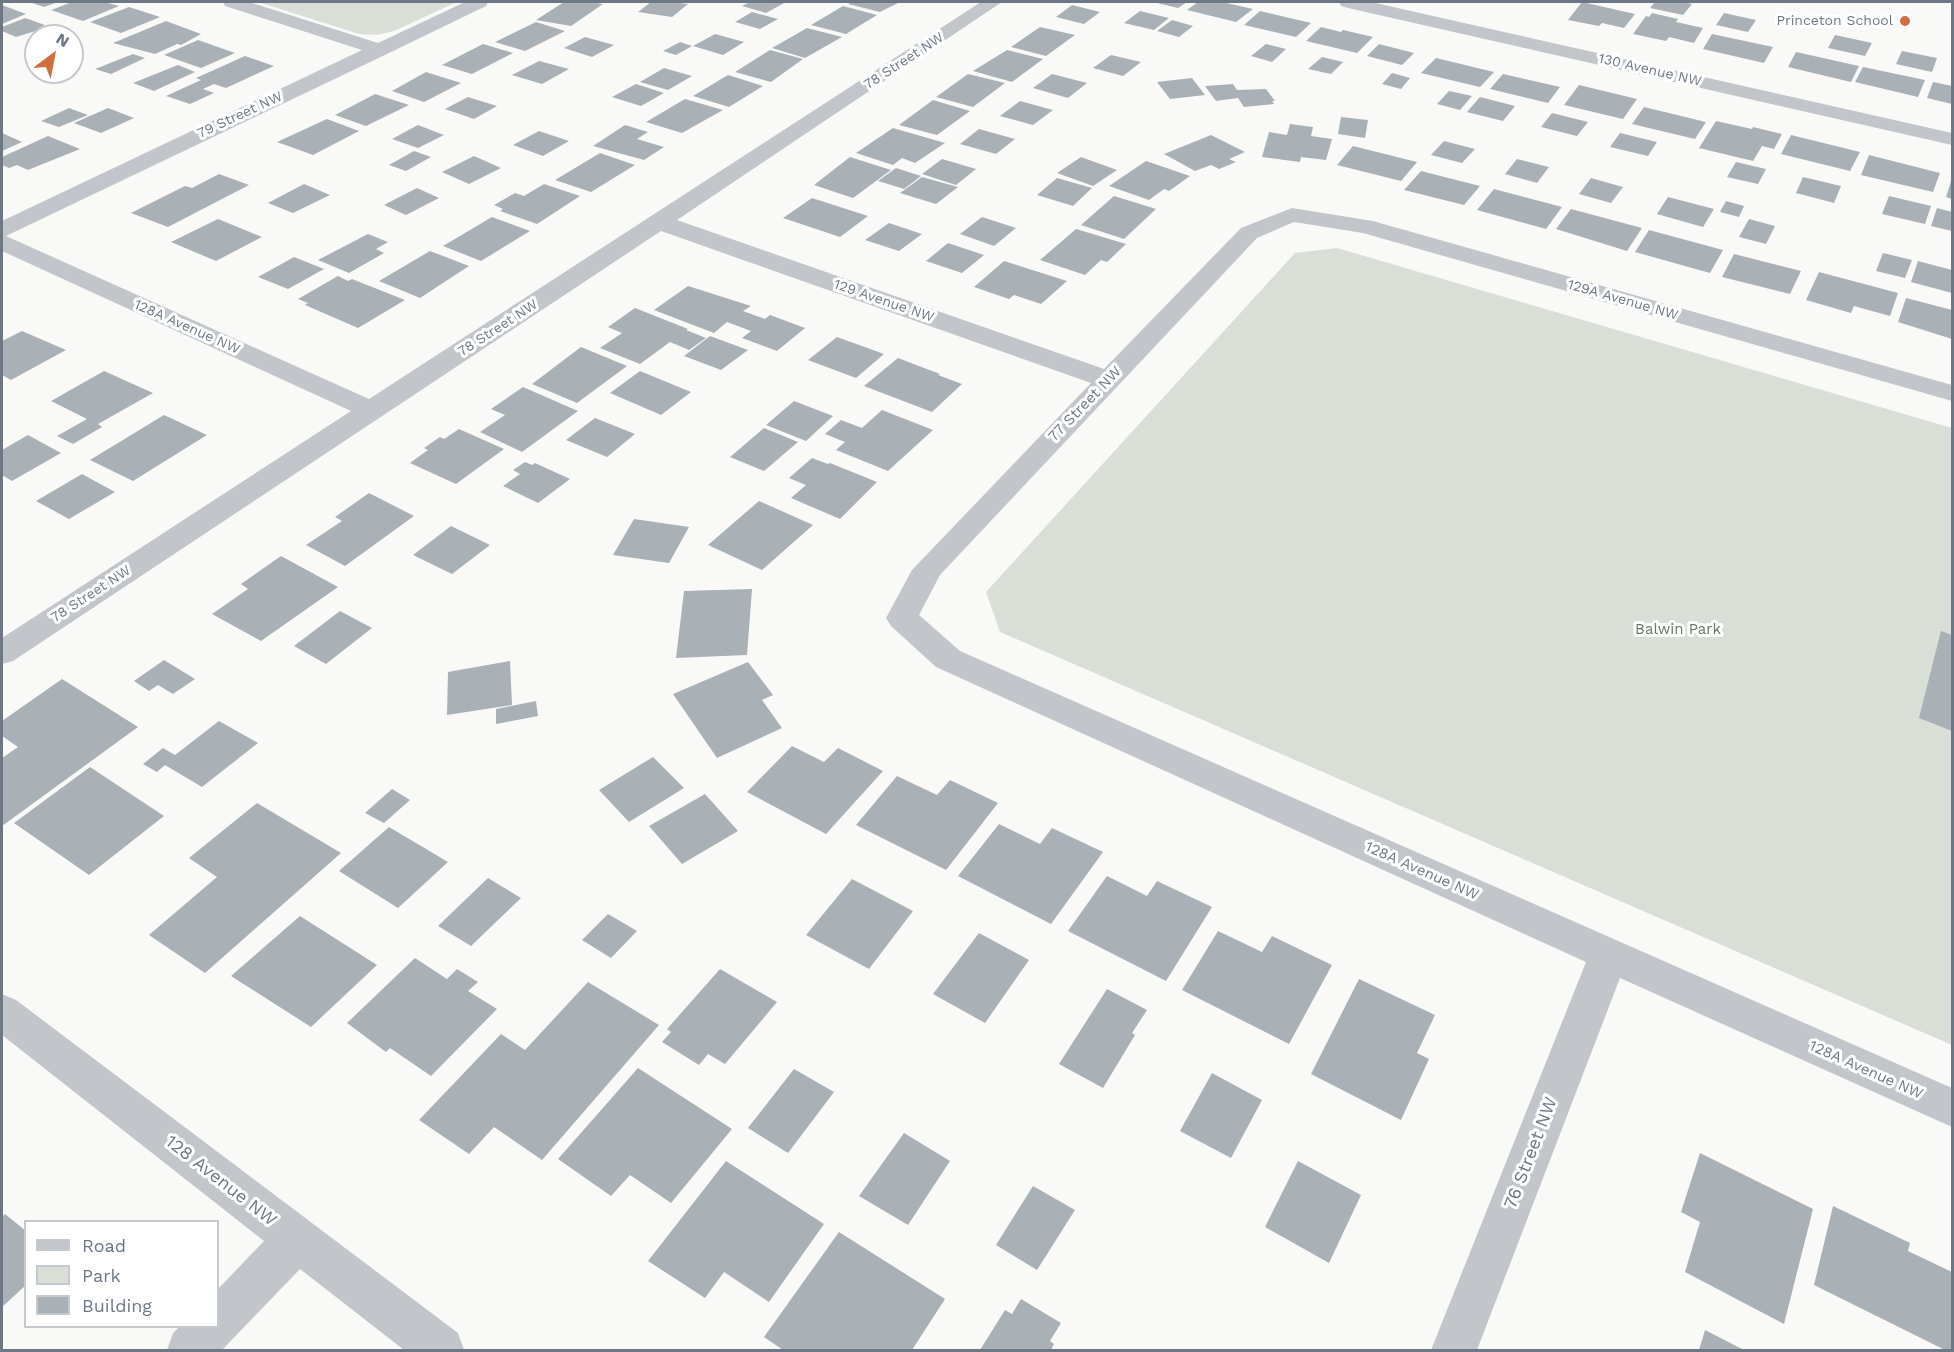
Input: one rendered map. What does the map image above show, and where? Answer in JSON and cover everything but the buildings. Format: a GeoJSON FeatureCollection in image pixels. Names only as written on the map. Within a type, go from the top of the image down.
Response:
{"type":"FeatureCollection","features":[{"type":"Feature","properties":{"kind":"street"},"geometry":{"type":"LineString","coordinates":[[232,2],[380,50]]}},
{"type":"Feature","properties":{"kind":"street","name":"79 Street NW"},"geometry":{"type":"LineString","coordinates":[[2,230],[479,2]]}},
{"type":"Feature","properties":{"kind":"street","name":"78 Street NW"},"geometry":{"type":"LineString","coordinates":[[2,653],[993,2]]}},
{"type":"Feature","properties":{"kind":"street","name":"130 Avenue NW"},"geometry":{"type":"LineString","coordinates":[[1348,2],[1953,139]]}},
{"type":"Feature","properties":{"kind":"street","name":"77 Street NW"},"geometry":{"type":"LineString","coordinates":[[902,618],[927,570],[1249,233],[1292,215]]}},
{"type":"Feature","properties":{"kind":"street","name":"129A Avenue NW"},"geometry":{"type":"LineString","coordinates":[[1292,215],[1365,226],[1953,393]]}},
{"type":"Feature","properties":{"kind":"street","name":"129 Avenue NW"},"geometry":{"type":"LineString","coordinates":[[659,222],[1108,380]]}},
{"type":"Feature","properties":{"kind":"street","name":"128A Avenue NW"},"geometry":{"type":"LineString","coordinates":[[2,242],[372,410]]}},
{"type":"Feature","properties":{"kind":"street","name":"128A Avenue NW"},"geometry":{"type":"LineString","coordinates":[[902,618],[948,659],[1953,1108]]}},
{"type":"Feature","properties":{"kind":"street","name":"76 Street NW"},"geometry":{"type":"LineString","coordinates":[[1454,1350],[1609,955]]}},
{"type":"Feature","properties":{"kind":"street","name":"128 Avenue NW"},"geometry":{"type":"LineString","coordinates":[[2,1012],[441,1350]]}},
{"type":"Feature","properties":{"kind":"street"},"geometry":{"type":"LineString","coordinates":[[219,1321],[297,1239]]}},
{"type":"Feature","properties":{"kind":"street"},"geometry":{"type":"LineString","coordinates":[[190,1350],[211,1328]]}},
{"type":"Feature","properties":{"kind":"green space"},"geometry":{"type":"Polygon","coordinates":[[[258,2],[457,2],[394,31],[377,35],[359,34],[258,2]]]}},
{"type":"Feature","properties":{"kind":"green space","name":"Balwin Park"},"geometry":{"type":"Polygon","coordinates":[[[1337,248],[1952,428],[1952,1045],[1000,632],[986,592],[1295,253],[1337,248]]]}},
{"type":"Feature","properties":{"kind":"place","name":"Princeton School"},"geometry":{"type":"Point","coordinates":[1905,21]}}]}
